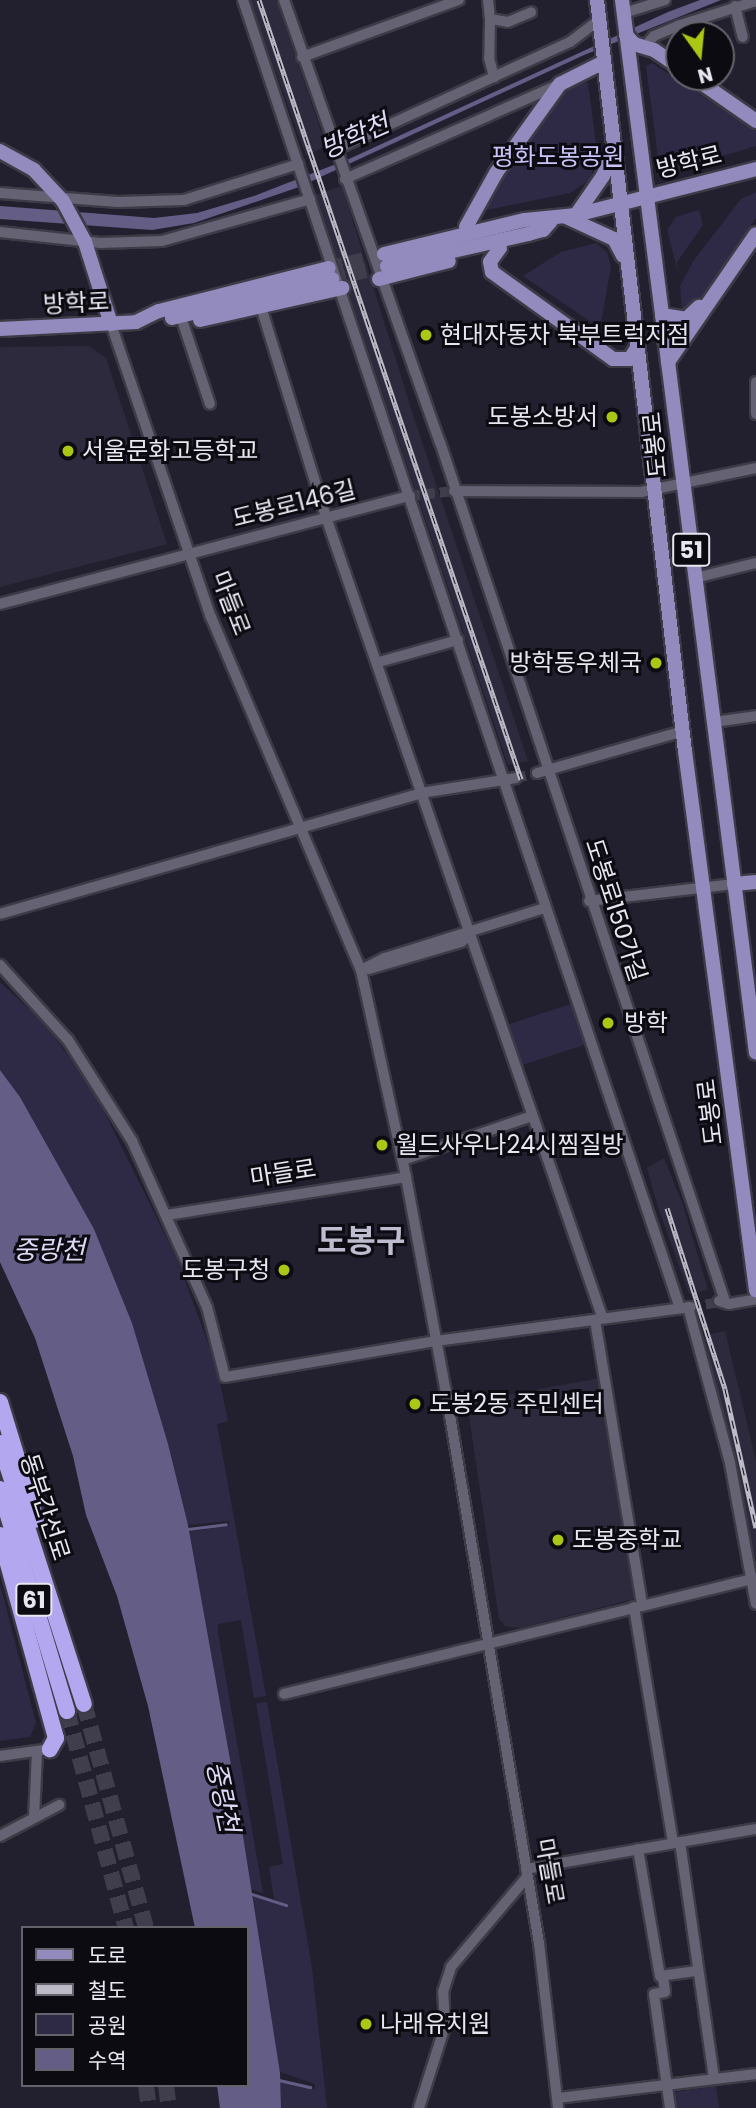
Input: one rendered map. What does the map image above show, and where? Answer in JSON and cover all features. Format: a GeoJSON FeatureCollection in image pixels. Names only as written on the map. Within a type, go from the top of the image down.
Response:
{"type":"FeatureCollection","features":[{"type":"Feature","properties":{"kind":"highway"},"geometry":{"type":"LineString","coordinates":[[0,1402],[54,1580],[68,1651]]}},
{"type":"Feature","properties":{"kind":"highway","name":"동부간선로"},"geometry":{"type":"LineString","coordinates":[[0,1443],[84,1704]]}},
{"type":"Feature","properties":{"kind":"highway","name":"동부간선로"},"geometry":{"type":"LineString","coordinates":[[0,1489],[67,1711]]}},
{"type":"Feature","properties":{"kind":"highway"},"geometry":{"type":"LineString","coordinates":[[0,1535],[56,1738],[44,1750]]}},
{"type":"Feature","properties":{"kind":"main road","name":"도봉로"},"geometry":{"type":"LineString","coordinates":[[623,10],[756,1053]]}},
{"type":"Feature","properties":{"kind":"main road","name":"도봉로"},"geometry":{"type":"LineString","coordinates":[[599,14],[628,272],[657,490],[683,731],[756,1290]]}},
{"type":"Feature","properties":{"kind":"main road"},"geometry":{"type":"LineString","coordinates":[[627,42],[645,46],[665,58]]}},
{"type":"Feature","properties":{"kind":"main road"},"geometry":{"type":"LineString","coordinates":[[466,226],[496,173],[560,84],[604,59]]}},
{"type":"Feature","properties":{"kind":"main road"},"geometry":{"type":"LineString","coordinates":[[713,91],[756,121]]}},
{"type":"Feature","properties":{"kind":"main road"},"geometry":{"type":"LineString","coordinates":[[615,148],[603,176],[571,216],[614,239],[628,272]]}},
{"type":"Feature","properties":{"kind":"main road"},"geometry":{"type":"LineString","coordinates":[[0,151],[34,170],[61,199]]}},
{"type":"Feature","properties":{"kind":"main road","name":"방학로"},"geometry":{"type":"LineString","coordinates":[[380,262],[527,227],[543,230],[551,220],[753,173]]}},
{"type":"Feature","properties":{"kind":"main road","name":"마들로"},"geometry":{"type":"LineString","coordinates":[[61,199],[83,236],[111,324]]}},
{"type":"Feature","properties":{"kind":"main road"},"geometry":{"type":"LineString","coordinates":[[380,262],[466,226],[512,215],[527,227],[499,248],[490,262],[492,272],[613,359],[630,359],[638,346]]}},
{"type":"Feature","properties":{"kind":"main road"},"geometry":{"type":"LineString","coordinates":[[662,315],[678,320],[695,312],[756,226]]}},
{"type":"Feature","properties":{"kind":"main road"},"geometry":{"type":"LineString","coordinates":[[668,362],[756,234]]}},
{"type":"Feature","properties":{"kind":"main road"},"geometry":{"type":"LineString","coordinates":[[380,262],[499,248]]}},
{"type":"Feature","properties":{"kind":"main road"},"geometry":{"type":"LineString","coordinates":[[175,317],[261,307],[334,273]]}},
{"type":"Feature","properties":{"kind":"main road","name":"방학로"},"geometry":{"type":"LineString","coordinates":[[0,330],[111,324],[154,317],[175,317],[334,273]]}},
{"type":"Feature","properties":{"kind":"main road"},"geometry":{"type":"LineString","coordinates":[[734,884],[756,882]]}},
{"type":"Feature","properties":{"kind":"street"},"geometry":{"type":"LineString","coordinates":[[243,0],[545,908],[686,1307],[730,1463],[754,1578],[756,1604]]}},
{"type":"Feature","properties":{"kind":"street","name":"도봉로150가길"},"geometry":{"type":"LineString","coordinates":[[284,0],[335,152],[380,262],[542,772],[589,901],[722,1301],[729,1304],[756,1299]]}},
{"type":"Feature","properties":{"kind":"street"},"geometry":{"type":"LineString","coordinates":[[302,57],[459,0]]}},
{"type":"Feature","properties":{"kind":"street"},"geometry":{"type":"LineString","coordinates":[[488,0],[489,58],[494,77]]}},
{"type":"Feature","properties":{"kind":"street"},"geometry":{"type":"LineString","coordinates":[[623,10],[665,0]]}},
{"type":"Feature","properties":{"kind":"street"},"geometry":{"type":"LineString","coordinates":[[645,46],[654,36],[756,1]]}},
{"type":"Feature","properties":{"kind":"street"},"geometry":{"type":"LineString","coordinates":[[735,6],[743,37]]}},
{"type":"Feature","properties":{"kind":"street"},"geometry":{"type":"LineString","coordinates":[[490,19],[508,22],[531,12]]}},
{"type":"Feature","properties":{"kind":"street","name":"도봉로"},"geometry":{"type":"LineString","coordinates":[[335,152],[580,37],[599,14]]}},
{"type":"Feature","properties":{"kind":"street"},"geometry":{"type":"LineString","coordinates":[[344,176],[560,84]]}},
{"type":"Feature","properties":{"kind":"street"},"geometry":{"type":"LineString","coordinates":[[0,193],[118,202],[184,200],[298,167]]}},
{"type":"Feature","properties":{"kind":"street"},"geometry":{"type":"LineString","coordinates":[[0,232],[83,236],[190,236],[310,199]]}},
{"type":"Feature","properties":{"kind":"street"},"geometry":{"type":"LineString","coordinates":[[261,307],[326,517],[379,662],[599,1319],[638,1606],[713,2079]]}},
{"type":"Feature","properties":{"kind":"street"},"geometry":{"type":"LineString","coordinates":[[175,317],[210,404]]}},
{"type":"Feature","properties":{"kind":"street","name":"마들로"},"geometry":{"type":"LineString","coordinates":[[111,324],[188,555],[361,971],[406,1177],[436,1341],[527,1873],[555,2050],[558,2103]]}},
{"type":"Feature","properties":{"kind":"street"},"geometry":{"type":"LineString","coordinates":[[756,382],[756,414]]}},
{"type":"Feature","properties":{"kind":"street"},"geometry":{"type":"LineString","coordinates":[[454,491],[657,490],[756,468]]}},
{"type":"Feature","properties":{"kind":"street","name":"도봉로146길"},"geometry":{"type":"LineString","coordinates":[[0,604],[410,496]]}},
{"type":"Feature","properties":{"kind":"street"},"geometry":{"type":"LineString","coordinates":[[695,578],[756,564]]}},
{"type":"Feature","properties":{"kind":"street"},"geometry":{"type":"LineString","coordinates":[[379,662],[458,640]]}},
{"type":"Feature","properties":{"kind":"street"},"geometry":{"type":"LineString","coordinates":[[714,722],[756,716]]}},
{"type":"Feature","properties":{"kind":"street"},"geometry":{"type":"LineString","coordinates":[[542,772],[683,731]]}},
{"type":"Feature","properties":{"kind":"street"},"geometry":{"type":"LineString","coordinates":[[0,914],[301,830],[421,793],[516,778]]}},
{"type":"Feature","properties":{"kind":"street"},"geometry":{"type":"LineString","coordinates":[[589,901],[734,884]]}},
{"type":"Feature","properties":{"kind":"street"},"geometry":{"type":"LineString","coordinates":[[361,971],[385,958],[471,934],[545,908]]}},
{"type":"Feature","properties":{"kind":"street"},"geometry":{"type":"LineString","coordinates":[[0,965],[60,1031],[93,1076],[132,1141],[207,1307],[225,1377],[436,1341],[686,1307]]}},
{"type":"Feature","properties":{"kind":"street"},"geometry":{"type":"LineString","coordinates":[[402,1160],[532,1116]]}},
{"type":"Feature","properties":{"kind":"street","name":"마들로"},"geometry":{"type":"LineString","coordinates":[[166,1215],[406,1177]]}},
{"type":"Feature","properties":{"kind":"street"},"geometry":{"type":"LineString","coordinates":[[284,1694],[754,1578]]}},
{"type":"Feature","properties":{"kind":"street"},"geometry":{"type":"LineString","coordinates":[[0,1756],[44,1750],[34,1818]]}},
{"type":"Feature","properties":{"kind":"street"},"geometry":{"type":"LineString","coordinates":[[0,1836],[59,1805]]}},
{"type":"Feature","properties":{"kind":"street"},"geometry":{"type":"LineString","coordinates":[[419,2108],[444,2026],[443,1992],[451,1968],[527,1873],[638,1849],[756,1829]]}},
{"type":"Feature","properties":{"kind":"street"},"geometry":{"type":"LineString","coordinates":[[638,1849],[665,1993],[654,1994],[670,2108]]}},
{"type":"Feature","properties":{"kind":"street"},"geometry":{"type":"LineString","coordinates":[[663,1977],[697,1971]]}},
{"type":"Feature","properties":{"kind":"street"},"geometry":{"type":"LineString","coordinates":[[558,2103],[756,2074]]}},
{"type":"Feature","properties":{"kind":"shaded area"},"geometry":{"type":"Polygon","coordinates":[[[250,0],[276,0],[326,146],[306,156],[250,0]]]}},
{"type":"Feature","properties":{"kind":"shaded area"},"geometry":{"type":"Polygon","coordinates":[[[342,186],[414,418],[528,761],[508,765],[316,195],[342,186]]]}},
{"type":"Feature","properties":{"kind":"shaded area","name":"서울문화고등학교"},"geometry":{"type":"Polygon","coordinates":[[[89,346],[106,358],[167,544],[0,587],[0,347],[89,346]]]}},
{"type":"Feature","properties":{"kind":"shaded area"},"geometry":{"type":"Polygon","coordinates":[[[664,1158],[683,1205],[708,1290],[689,1294],[658,1207],[647,1168],[664,1158]]]}},
{"type":"Feature","properties":{"kind":"shaded area"},"geometry":{"type":"Polygon","coordinates":[[[725,1331],[756,1461],[756,1559],[704,1335],[725,1331]]]}},
{"type":"Feature","properties":{"kind":"shaded area","name":"도봉중학교"},"geometry":{"type":"Polygon","coordinates":[[[601,1378],[638,1591],[634,1599],[520,1628],[505,1626],[499,1619],[467,1402],[601,1378]]]}},
{"type":"Feature","properties":{"kind":"green space","name":"평화도봉공원"},"geometry":{"type":"Polygon","coordinates":[[[652,63],[665,72],[665,91],[695,91],[756,131],[756,146],[675,170],[659,165],[646,66],[652,63]]]}},
{"type":"Feature","properties":{"kind":"green space","name":"평화도봉공원"},"geometry":{"type":"Polygon","coordinates":[[[582,79],[588,83],[597,151],[591,179],[570,193],[482,211],[482,201],[559,95],[582,79]]]}},
{"type":"Feature","properties":{"kind":"green space"},"geometry":{"type":"Polygon","coordinates":[[[756,192],[756,218],[694,307],[682,313],[680,286],[694,260],[741,199],[756,192]]]}},
{"type":"Feature","properties":{"kind":"green space","name":"평화도봉공원"},"geometry":{"type":"Polygon","coordinates":[[[699,210],[703,225],[677,262],[678,272],[667,230],[676,217],[699,210]]]}},
{"type":"Feature","properties":{"kind":"green space","name":"평화도봉공원"},"geometry":{"type":"Polygon","coordinates":[[[596,243],[607,252],[611,267],[600,328],[523,276],[561,252],[596,243]]]}},
{"type":"Feature","properties":{"kind":"green space"},"geometry":{"type":"Polygon","coordinates":[[[0,982],[45,1024],[94,1091],[176,1257],[216,1364],[228,1421],[217,1424],[266,1696],[254,1698],[241,1620],[218,1624],[218,1633],[263,1893],[250,1889],[188,1532],[229,1526],[229,1521],[188,1525],[132,1323],[94,1229],[20,1097],[0,1070],[0,982]]]}},
{"type":"Feature","properties":{"kind":"green space"},"geometry":{"type":"Polygon","coordinates":[[[574,1003],[587,1044],[521,1066],[507,1025],[574,1003]]]}},
{"type":"Feature","properties":{"kind":"green space"},"geometry":{"type":"Polygon","coordinates":[[[0,1584],[36,1723],[30,1737],[0,1741],[0,1584]]]}},
{"type":"Feature","properties":{"kind":"green space"},"geometry":{"type":"Polygon","coordinates":[[[267,1702],[312,1968],[327,2108],[281,2108],[280,2082],[315,2089],[315,2084],[278,2071],[257,1947],[251,1896],[289,1907],[274,1899],[269,1867],[283,1864],[256,1703],[267,1702]]]}},
{"type":"Feature","properties":{"kind":"green space"},"geometry":{"type":"Polygon","coordinates":[[[716,2086],[719,2108],[677,2108],[675,2092],[716,2086]]]}},
{"type":"Feature","properties":{"kind":"water"},"geometry":{"type":"Polygon","coordinates":[[[700,0],[721,0],[584,55],[299,187],[194,223],[152,230],[0,219],[0,206],[154,218],[197,213],[254,196],[349,159],[668,12],[700,0]]]}},
{"type":"Feature","properties":{"kind":"water","name":"중랑천"},"geometry":{"type":"Polygon","coordinates":[[[0,1070],[20,1097],[94,1229],[132,1323],[168,1444],[188,1525],[238,1804],[280,2073],[281,2108],[220,2108],[217,2087],[248,2087],[248,1926],[195,1926],[148,1706],[117,1596],[86,1515],[73,1456],[35,1338],[0,1262],[0,1070]]]}},
{"type":"Feature","properties":{"kind":"waterway"},"geometry":{"type":"LineString","coordinates":[[188,1529],[226,1524]]}},
{"type":"Feature","properties":{"kind":"waterway"},"geometry":{"type":"LineString","coordinates":[[249,1893],[286,1905]]}},
{"type":"Feature","properties":{"kind":"waterway"},"geometry":{"type":"LineString","coordinates":[[279,2080],[310,2087]]}},
{"type":"Feature","properties":{"kind":"tunnel"},"geometry":{"type":"LineString","coordinates":[[329,268],[384,254]]}},
{"type":"Feature","properties":{"kind":"tunnel"},"geometry":{"type":"LineString","coordinates":[[332,279],[387,266]]}},
{"type":"Feature","properties":{"kind":"tunnel"},"geometry":{"type":"LineString","coordinates":[[410,496],[454,491]]}},
{"type":"Feature","properties":{"kind":"tunnel"},"geometry":{"type":"LineString","coordinates":[[516,778],[537,773]]}},
{"type":"Feature","properties":{"kind":"tunnel"},"geometry":{"type":"LineString","coordinates":[[691,1307],[718,1302]]}},
{"type":"Feature","properties":{"kind":"tunnel"},"geometry":{"type":"LineString","coordinates":[[84,1704],[145,1926]]}},
{"type":"Feature","properties":{"kind":"tunnel"},"geometry":{"type":"LineString","coordinates":[[67,1711],[125,1926]]}},
{"type":"Feature","properties":{"kind":"tunnel"},"geometry":{"type":"LineString","coordinates":[[146,2087],[149,2108]]}},
{"type":"Feature","properties":{"kind":"tunnel"},"geometry":{"type":"LineString","coordinates":[[166,2087],[169,2108]]}},
{"type":"Feature","properties":{"kind":"railway"},"geometry":{"type":"LineString","coordinates":[[259,0],[521,779]]}},
{"type":"Feature","properties":{"kind":"railway"},"geometry":{"type":"LineString","coordinates":[[667,1208],[725,1389],[756,1528]]}},
{"type":"Feature","properties":{"kind":"place","name":"현대자동차 북부트럭지점"},"geometry":{"type":"Point","coordinates":[426,335]}},
{"type":"Feature","properties":{"kind":"place","name":"도봉소방서"},"geometry":{"type":"Point","coordinates":[612,417]}},
{"type":"Feature","properties":{"kind":"place","name":"서울문화고등학교"},"geometry":{"type":"Point","coordinates":[68,451]}},
{"type":"Feature","properties":{"kind":"place","name":"방학동우체국"},"geometry":{"type":"Point","coordinates":[656,663]}},
{"type":"Feature","properties":{"kind":"place","name":"방학"},"geometry":{"type":"Point","coordinates":[608,1023]}},
{"type":"Feature","properties":{"kind":"place","name":"월드사우나24시찜질방"},"geometry":{"type":"Point","coordinates":[382,1145]}},
{"type":"Feature","properties":{"kind":"place","name":"도봉구청"},"geometry":{"type":"Point","coordinates":[284,1270]}},
{"type":"Feature","properties":{"kind":"place","name":"도봉2동 주민센터"},"geometry":{"type":"Point","coordinates":[415,1404]}},
{"type":"Feature","properties":{"kind":"place","name":"도봉중학교"},"geometry":{"type":"Point","coordinates":[558,1540]}},
{"type":"Feature","properties":{"kind":"place","name":"나래유치원"},"geometry":{"type":"Point","coordinates":[366,2024]}},
{"type":"Feature","properties":{"kind":"district","name":"도봉구"},"geometry":{"type":"Point","coordinates":[361,1241]}},
{"type":"Feature","properties":{"kind":"water label","name":"방학천"},"geometry":{"type":"Point","coordinates":[355,137]}}]}
